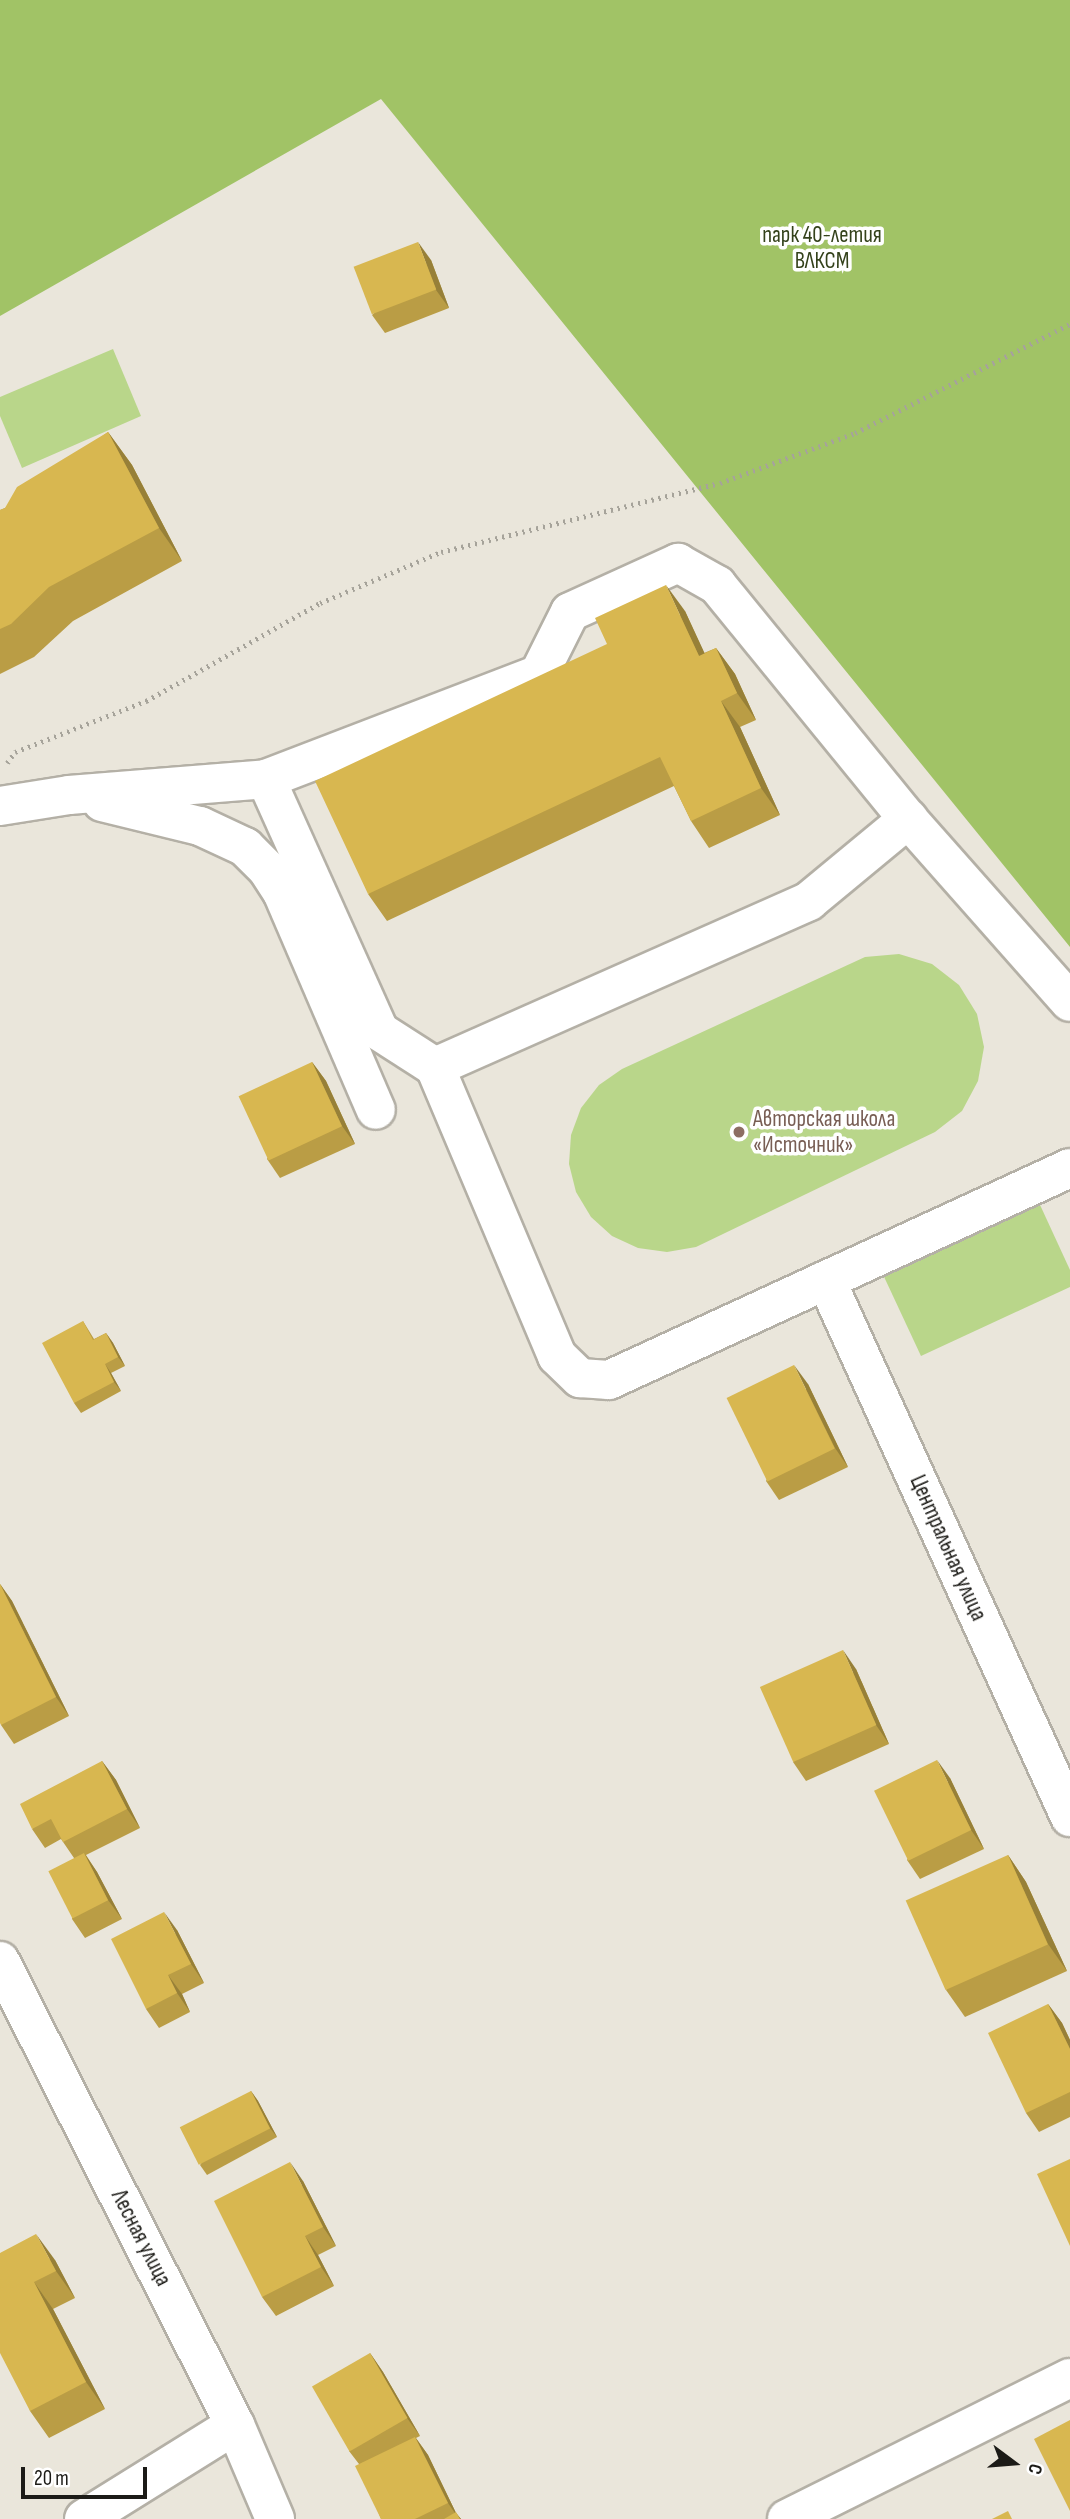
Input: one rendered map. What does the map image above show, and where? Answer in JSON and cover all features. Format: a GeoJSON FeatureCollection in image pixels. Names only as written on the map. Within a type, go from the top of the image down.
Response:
{"type":"FeatureCollection","features":[{"type":"Feature","properties":{"kind":"street"},"geometry":{"type":"LineString","coordinates":[[0,806],[69,794],[266,779],[539,674],[570,612],[678,563],[717,584],[908,819],[1070,1002]]}},
{"type":"Feature","properties":{"kind":"street"},"geometry":{"type":"LineString","coordinates":[[266,779],[379,1031],[435,1067],[557,1356],[580,1378],[609,1380],[1070,1168]]}},
{"type":"Feature","properties":{"kind":"street"},"geometry":{"type":"LineString","coordinates":[[69,794],[200,826],[245,847],[260,862],[282,892],[376,1110]]}},
{"type":"Feature","properties":{"kind":"street"},"geometry":{"type":"LineString","coordinates":[[435,1067],[809,901],[908,819]]}},
{"type":"Feature","properties":{"kind":"street","name":"Центральная улица"},"geometry":{"type":"LineString","coordinates":[[826,1280],[1070,1817]]}},
{"type":"Feature","properties":{"kind":"street","name":"Лесная улица"},"geometry":{"type":"LineString","coordinates":[[0,1961],[235,2425],[275,2519]]}},
{"type":"Feature","properties":{"kind":"street"},"geometry":{"type":"LineString","coordinates":[[787,2519],[1070,2378]]}},
{"type":"Feature","properties":{"kind":"street"},"geometry":{"type":"LineString","coordinates":[[84,2519],[235,2425]]}},
{"type":"Feature","properties":{"kind":"path"},"geometry":{"type":"LineString","coordinates":[[0,772],[15,752],[146,701],[320,603],[441,552],[720,483],[855,433],[936,388],[1070,324]]}},
{"type":"Feature","properties":{"kind":"green space","name":"парк 40-летия ВЛКСМ"},"geometry":{"type":"Polygon","coordinates":[[[0,0],[1070,0],[1070,947],[381,99],[0,316],[0,0]]]}},
{"type":"Feature","properties":{"kind":"green space"},"geometry":{"type":"Polygon","coordinates":[[[113,349],[141,416],[22,468],[0,416],[0,397],[113,349]]]}},
{"type":"Feature","properties":{"kind":"green space"},"geometry":{"type":"Polygon","coordinates":[[[899,954],[932,964],[959,985],[977,1014],[984,1047],[978,1081],[962,1111],[935,1132],[696,1247],[667,1252],[638,1248],[612,1236],[591,1217],[576,1192],[569,1164],[571,1135],[581,1108],[599,1085],[622,1069],[865,957],[899,954]]]}},
{"type":"Feature","properties":{"kind":"green space"},"geometry":{"type":"Polygon","coordinates":[[[1035,1194],[1070,1270],[1070,1287],[921,1356],[879,1266],[1035,1194]]]}},
{"type":"Feature","properties":{"kind":"building"},"geometry":{"type":"Polygon","coordinates":[[[418,242],[436,290],[372,314],[354,267],[418,242]]]}},
{"type":"Feature","properties":{"kind":"building"},"geometry":{"type":"Polygon","coordinates":[[[108,432],[159,528],[49,587],[11,624],[0,629],[0,510],[5,508],[17,487],[108,432]]]}},
{"type":"Feature","properties":{"kind":"building"},"geometry":{"type":"Polygon","coordinates":[[[666,585],[699,656],[716,648],[737,693],[721,701],[761,788],[691,821],[660,757],[368,894],[315,781],[607,644],[595,618],[666,585]]]}},
{"type":"Feature","properties":{"kind":"building"},"geometry":{"type":"Polygon","coordinates":[[[312,1062],[342,1126],[269,1161],[239,1096],[312,1062]]]}},
{"type":"Feature","properties":{"kind":"building"},"geometry":{"type":"Polygon","coordinates":[[[83,1321],[93,1340],[106,1333],[118,1357],[105,1364],[114,1382],[74,1403],[42,1343],[83,1321]]]}},
{"type":"Feature","properties":{"kind":"building"},"geometry":{"type":"Polygon","coordinates":[[[794,1365],[835,1449],[767,1481],[727,1398],[794,1365]]]}},
{"type":"Feature","properties":{"kind":"building"},"geometry":{"type":"Polygon","coordinates":[[[0,1584],[56,1697],[1,1725],[0,1723],[0,1584]]]}},
{"type":"Feature","properties":{"kind":"building"},"geometry":{"type":"Polygon","coordinates":[[[843,1650],[876,1725],[793,1762],[760,1687],[843,1650]]]}},
{"type":"Feature","properties":{"kind":"building"},"geometry":{"type":"Polygon","coordinates":[[[937,1760],[971,1830],[908,1861],[874,1791],[937,1760]]]}},
{"type":"Feature","properties":{"kind":"building"},"geometry":{"type":"Polygon","coordinates":[[[102,1761],[127,1809],[63,1842],[51,1819],[32,1829],[20,1804],[102,1761]]]}},
{"type":"Feature","properties":{"kind":"building"},"geometry":{"type":"Polygon","coordinates":[[[84,1853],[108,1900],[72,1918],[48,1871],[84,1853]]]}},
{"type":"Feature","properties":{"kind":"building"},"geometry":{"type":"Polygon","coordinates":[[[1008,1855],[1048,1945],[946,1990],[906,1901],[1008,1855]]]}},
{"type":"Feature","properties":{"kind":"building"},"geometry":{"type":"Polygon","coordinates":[[[164,1912],[191,1964],[168,1975],[177,1993],[146,2009],[111,1939],[164,1912]]]}},
{"type":"Feature","properties":{"kind":"building"},"geometry":{"type":"Polygon","coordinates":[[[1048,2004],[1070,2049],[1070,2092],[1026,2113],[988,2033],[1048,2004]]]}},
{"type":"Feature","properties":{"kind":"building"},"geometry":{"type":"Polygon","coordinates":[[[251,2091],[270,2128],[199,2165],[180,2127],[251,2091]]]}},
{"type":"Feature","properties":{"kind":"building"},"geometry":{"type":"Polygon","coordinates":[[[1070,2159],[1070,2246],[1037,2174],[1070,2159]]]}},
{"type":"Feature","properties":{"kind":"building"},"geometry":{"type":"Polygon","coordinates":[[[290,2162],[323,2227],[305,2236],[321,2267],[262,2297],[214,2201],[290,2162]]]}},
{"type":"Feature","properties":{"kind":"building"},"geometry":{"type":"Polygon","coordinates":[[[36,2234],[56,2271],[34,2282],[86,2382],[30,2411],[0,2353],[0,2253],[36,2234]]]}},
{"type":"Feature","properties":{"kind":"building"},"geometry":{"type":"Polygon","coordinates":[[[370,2353],[407,2418],[349,2451],[312,2386],[370,2353]]]}},
{"type":"Feature","properties":{"kind":"building"},"geometry":{"type":"Polygon","coordinates":[[[1070,2420],[1070,2511],[1034,2439],[1070,2420]]]}},
{"type":"Feature","properties":{"kind":"building"},"geometry":{"type":"Polygon","coordinates":[[[415,2437],[448,2503],[415,2519],[381,2519],[355,2466],[415,2437]]]}},
{"type":"Feature","properties":{"kind":"building"},"geometry":{"type":"Polygon","coordinates":[[[1008,2511],[1012,2519],[992,2519],[1008,2511]]]}},
{"type":"Feature","properties":{"kind":"building"},"geometry":{"type":"Polygon","coordinates":[[[456,2512],[460,2519],[444,2519],[456,2512]]]}},
{"type":"Feature","properties":{"kind":"place","name":"Авторская школа «Источник»"},"geometry":{"type":"Point","coordinates":[739,1132]}}]}
